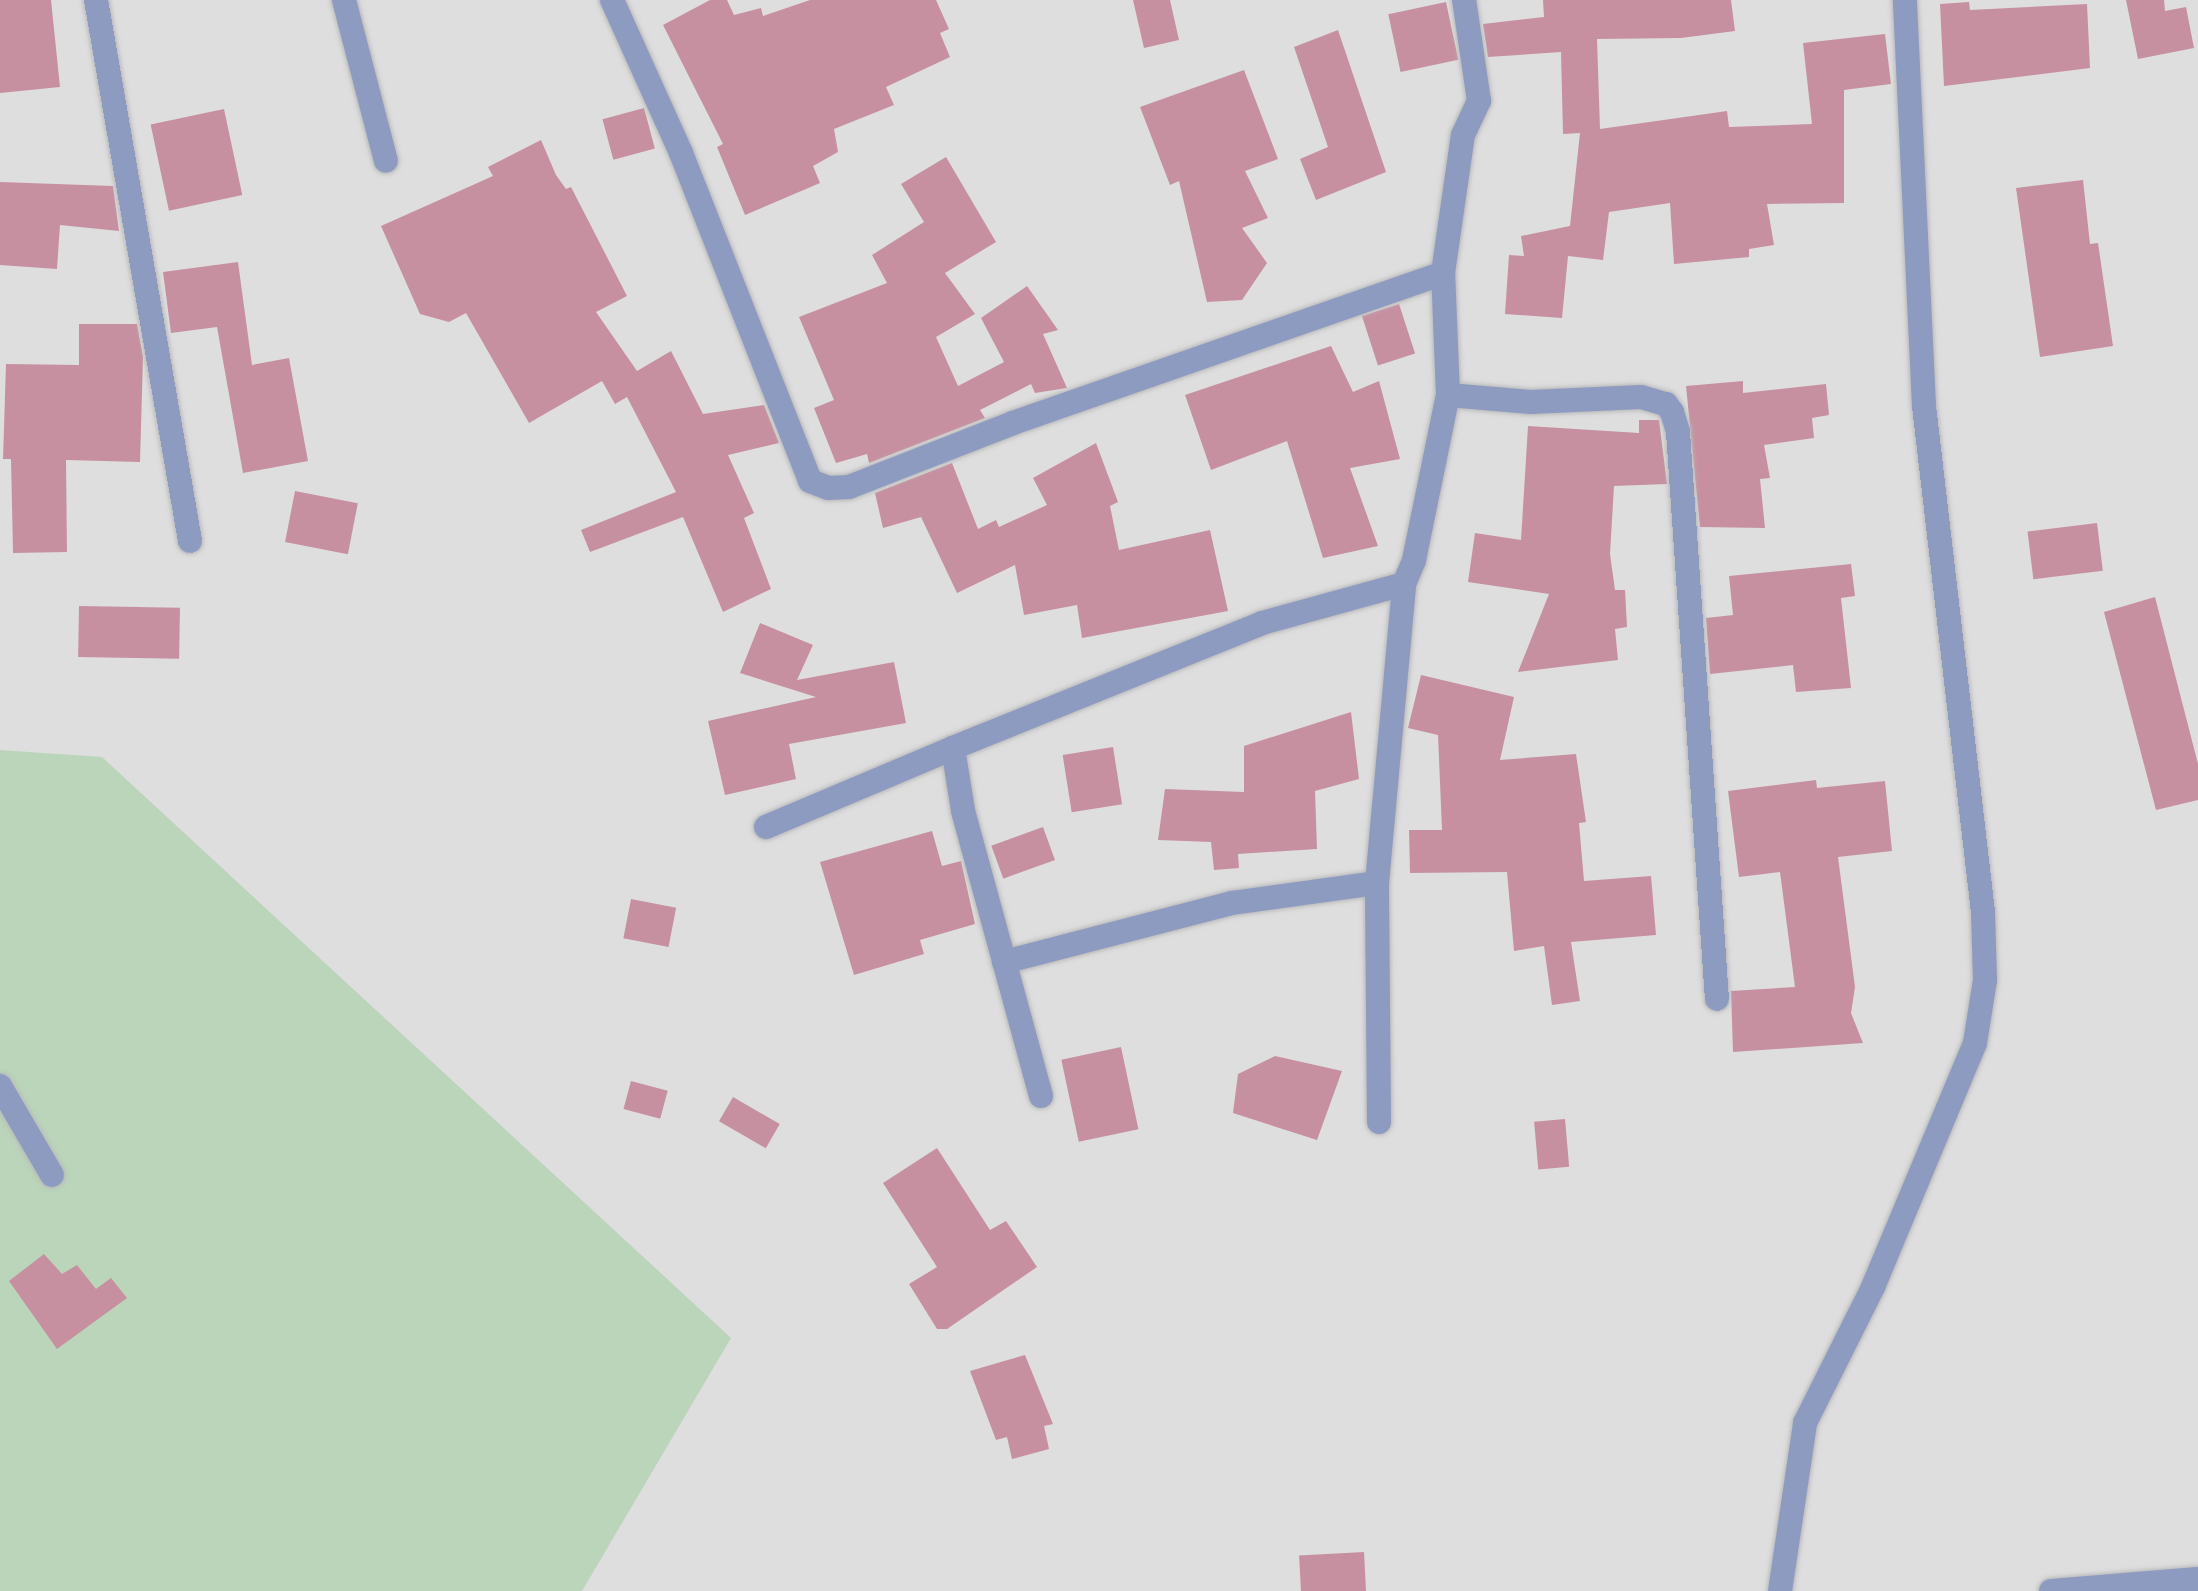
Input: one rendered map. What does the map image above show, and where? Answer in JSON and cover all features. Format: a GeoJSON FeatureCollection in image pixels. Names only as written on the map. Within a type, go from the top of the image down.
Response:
{"type":"FeatureCollection","features":[{"type":"Feature","properties":{"kind":"street"},"geometry":{"type":"LineString","coordinates":[[96,0],[190,541]]}},
{"type":"Feature","properties":{"kind":"street"},"geometry":{"type":"LineString","coordinates":[[344,0],[386,161]]}},
{"type":"Feature","properties":{"kind":"street"},"geometry":{"type":"LineString","coordinates":[[612,0],[681,153],[810,481],[828,488],[849,487],[1013,423],[1443,273]]}},
{"type":"Feature","properties":{"kind":"street"},"geometry":{"type":"LineString","coordinates":[[1379,1122],[1377,883],[1404,584],[1414,560],[1448,395],[1443,273],[1463,135],[1479,101],[1464,0]]}},
{"type":"Feature","properties":{"kind":"street"},"geometry":{"type":"LineString","coordinates":[[1780,1591],[1805,1423],[1873,1287],[1975,1043],[1985,980],[1983,912],[1924,406],[1905,0]]}},
{"type":"Feature","properties":{"kind":"street"},"geometry":{"type":"LineString","coordinates":[[1448,395],[1531,402],[1641,397],[1666,404],[1672,412],[1678,432],[1717,999]]}},
{"type":"Feature","properties":{"kind":"street"},"geometry":{"type":"LineString","coordinates":[[766,827],[1262,623],[1404,584]]}},
{"type":"Feature","properties":{"kind":"street"},"geometry":{"type":"LineString","coordinates":[[953,748],[963,810],[1041,1096]]}},
{"type":"Feature","properties":{"kind":"street"},"geometry":{"type":"LineString","coordinates":[[1004,962],[1232,903],[1377,883]]}},
{"type":"Feature","properties":{"kind":"street"},"geometry":{"type":"LineString","coordinates":[[0,1086],[52,1175]]}},
{"type":"Feature","properties":{"kind":"street"},"geometry":{"type":"LineString","coordinates":[[2051,1591],[2198,1579]]}},
{"type":"Feature","properties":{"kind":"green space"},"geometry":{"type":"Polygon","coordinates":[[[0,750],[102,757],[731,1338],[582,1591],[0,1591],[0,750]]]}},
{"type":"Feature","properties":{"kind":"building"},"geometry":{"type":"Polygon","coordinates":[[[0,0],[51,0],[60,87],[0,93],[0,0]]]}},
{"type":"Feature","properties":{"kind":"building"},"geometry":{"type":"Polygon","coordinates":[[[710,0],[727,0],[734,15],[761,8],[763,16],[810,0],[936,0],[949,29],[940,33],[950,57],[886,87],[894,105],[834,129],[838,152],[813,166],[820,183],[745,215],[717,147],[723,144],[663,25],[710,0]]]}},
{"type":"Feature","properties":{"kind":"building"},"geometry":{"type":"Polygon","coordinates":[[[1133,0],[1170,0],[1179,40],[1144,48],[1133,0]]]}},
{"type":"Feature","properties":{"kind":"building"},"geometry":{"type":"Polygon","coordinates":[[[1543,0],[1731,0],[1735,31],[1681,38],[1597,39],[1600,129],[1727,111],[1729,127],[1812,124],[1803,43],[1885,34],[1891,84],[1844,90],[1844,203],[1767,204],[1774,245],[1749,249],[1749,257],[1674,264],[1670,203],[1609,212],[1603,260],[1568,256],[1562,318],[1505,314],[1509,255],[1524,256],[1521,236],[1570,226],[1580,133],[1563,134],[1561,52],[1488,57],[1483,24],[1544,17],[1543,0]]]}},
{"type":"Feature","properties":{"kind":"building"},"geometry":{"type":"Polygon","coordinates":[[[2126,0],[2164,0],[2165,11],[2186,7],[2194,48],[2138,59],[2126,0]]]}},
{"type":"Feature","properties":{"kind":"building"},"geometry":{"type":"Polygon","coordinates":[[[1446,2],[1458,60],[1401,72],[1388,14],[1446,2]]]}},
{"type":"Feature","properties":{"kind":"building"},"geometry":{"type":"Polygon","coordinates":[[[1969,2],[1970,10],[2087,4],[2090,68],[1944,86],[1940,4],[1969,2]]]}},
{"type":"Feature","properties":{"kind":"building"},"geometry":{"type":"Polygon","coordinates":[[[1338,30],[1386,172],[1316,200],[1300,159],[1328,147],[1294,47],[1338,30]]]}},
{"type":"Feature","properties":{"kind":"building"},"geometry":{"type":"Polygon","coordinates":[[[1244,70],[1278,159],[1245,171],[1268,218],[1242,228],[1267,263],[1242,300],[1207,302],[1179,181],[1170,185],[1140,107],[1244,70]]]}},
{"type":"Feature","properties":{"kind":"building"},"geometry":{"type":"Polygon","coordinates":[[[644,108],[655,149],[613,160],[602,119],[644,108]]]}},
{"type":"Feature","properties":{"kind":"building"},"geometry":{"type":"Polygon","coordinates":[[[224,109],[242,195],[169,211],[151,125],[224,109]]]}},
{"type":"Feature","properties":{"kind":"building"},"geometry":{"type":"Polygon","coordinates":[[[541,140],[556,175],[566,189],[571,187],[627,296],[596,312],[637,371],[671,351],[703,414],[764,405],[779,443],[728,455],[754,513],[744,518],[771,589],[723,612],[683,517],[590,552],[581,530],[676,492],[627,397],[615,404],[602,381],[529,423],[466,313],[449,322],[420,314],[381,226],[493,176],[488,167],[541,140]]]}},
{"type":"Feature","properties":{"kind":"building"},"geometry":{"type":"Polygon","coordinates":[[[946,157],[996,242],[945,273],[975,314],[936,337],[958,386],[1004,362],[981,318],[1027,286],[1058,330],[1043,334],[1067,388],[1035,393],[1031,384],[980,410],[985,418],[869,463],[867,454],[836,463],[814,408],[834,400],[799,317],[887,283],[872,255],[924,222],[901,184],[946,157]]]}},
{"type":"Feature","properties":{"kind":"building"},"geometry":{"type":"Polygon","coordinates":[[[2083,180],[2090,244],[2098,243],[2113,346],[2040,357],[2016,188],[2083,180]]]}},
{"type":"Feature","properties":{"kind":"building"},"geometry":{"type":"Polygon","coordinates":[[[0,182],[113,186],[119,231],[60,225],[57,269],[0,265],[0,182]]]}},
{"type":"Feature","properties":{"kind":"building"},"geometry":{"type":"Polygon","coordinates":[[[238,262],[252,365],[289,358],[308,461],[243,473],[217,327],[171,333],[163,272],[238,262]]]}},
{"type":"Feature","properties":{"kind":"building"},"geometry":{"type":"Polygon","coordinates":[[[1399,304],[1415,353],[1378,366],[1362,316],[1399,304]]]}},
{"type":"Feature","properties":{"kind":"building"},"geometry":{"type":"Polygon","coordinates":[[[79,324],[137,324],[143,357],[140,462],[66,460],[67,552],[13,553],[11,459],[3,459],[6,364],[79,365],[79,324]]]}},
{"type":"Feature","properties":{"kind":"building"},"geometry":{"type":"Polygon","coordinates":[[[1331,346],[1353,392],[1379,381],[1400,459],[1350,468],[1378,546],[1323,558],[1287,441],[1211,470],[1185,395],[1331,346]]]}},
{"type":"Feature","properties":{"kind":"building"},"geometry":{"type":"Polygon","coordinates":[[[1743,381],[1743,393],[1826,384],[1829,415],[1812,418],[1814,438],[1764,445],[1770,478],[1760,479],[1765,528],[1700,527],[1686,386],[1743,381]]]}},
{"type":"Feature","properties":{"kind":"building"},"geometry":{"type":"Polygon","coordinates":[[[1639,420],[1659,420],[1667,484],[1614,486],[1610,554],[1615,590],[1625,590],[1627,627],[1615,629],[1618,660],[1518,672],[1549,594],[1468,582],[1475,533],[1521,540],[1528,426],[1639,433],[1639,420]]]}},
{"type":"Feature","properties":{"kind":"building"},"geometry":{"type":"Polygon","coordinates":[[[1096,443],[1118,502],[1110,506],[1119,550],[1210,530],[1228,611],[1082,638],[1077,605],[1024,615],[1015,565],[957,593],[921,517],[883,528],[875,493],[952,463],[978,529],[996,520],[999,527],[1047,505],[1033,478],[1096,443]]]}},
{"type":"Feature","properties":{"kind":"building"},"geometry":{"type":"Polygon","coordinates":[[[295,491],[358,503],[348,554],[285,542],[295,491]]]}},
{"type":"Feature","properties":{"kind":"building"},"geometry":{"type":"Polygon","coordinates":[[[2097,523],[2103,571],[2033,579],[2028,532],[2097,523]]]}},
{"type":"Feature","properties":{"kind":"building"},"geometry":{"type":"Polygon","coordinates":[[[1851,564],[1855,596],[1841,598],[1851,688],[1796,692],[1793,665],[1710,674],[1706,618],[1733,615],[1729,576],[1851,564]]]}},
{"type":"Feature","properties":{"kind":"building"},"geometry":{"type":"Polygon","coordinates":[[[2155,597],[2198,764],[2198,800],[2156,810],[2104,612],[2155,597]]]}},
{"type":"Feature","properties":{"kind":"building"},"geometry":{"type":"Polygon","coordinates":[[[79,606],[180,608],[179,659],[78,657],[79,606]]]}},
{"type":"Feature","properties":{"kind":"building"},"geometry":{"type":"Polygon","coordinates":[[[760,623],[813,645],[797,680],[894,662],[906,723],[789,744],[796,779],[725,795],[708,721],[816,697],[740,673],[760,623]]]}},
{"type":"Feature","properties":{"kind":"building"},"geometry":{"type":"Polygon","coordinates":[[[1421,675],[1514,697],[1500,760],[1576,754],[1586,822],[1579,823],[1584,881],[1651,876],[1656,935],[1571,942],[1580,1001],[1552,1005],[1544,946],[1514,951],[1507,872],[1410,873],[1409,830],[1442,830],[1438,735],[1408,728],[1421,675]]]}},
{"type":"Feature","properties":{"kind":"building"},"geometry":{"type":"Polygon","coordinates":[[[1351,712],[1359,779],[1315,791],[1317,849],[1238,854],[1239,868],[1214,870],[1211,842],[1158,840],[1165,789],[1244,792],[1244,746],[1351,712]]]}},
{"type":"Feature","properties":{"kind":"building"},"geometry":{"type":"Polygon","coordinates":[[[1113,747],[1122,804],[1072,812],[1063,755],[1113,747]]]}},
{"type":"Feature","properties":{"kind":"building"},"geometry":{"type":"Polygon","coordinates":[[[1816,780],[1817,788],[1885,781],[1892,851],[1838,857],[1855,987],[1851,1013],[1863,1043],[1733,1052],[1731,991],[1795,987],[1780,872],[1739,877],[1728,791],[1816,780]]]}},
{"type":"Feature","properties":{"kind":"building"},"geometry":{"type":"Polygon","coordinates":[[[1043,827],[1055,860],[1003,879],[991,846],[1043,827]]]}},
{"type":"Feature","properties":{"kind":"building"},"geometry":{"type":"Polygon","coordinates":[[[932,831],[942,866],[961,861],[975,924],[920,940],[924,954],[854,975],[820,862],[932,831]]]}},
{"type":"Feature","properties":{"kind":"building"},"geometry":{"type":"Polygon","coordinates":[[[631,899],[676,908],[669,947],[623,938],[631,899]]]}},
{"type":"Feature","properties":{"kind":"building"},"geometry":{"type":"Polygon","coordinates":[[[1121,1047],[1138,1129],[1079,1142],[1061,1060],[1121,1047]]]}},
{"type":"Feature","properties":{"kind":"building"},"geometry":{"type":"Polygon","coordinates":[[[1275,1056],[1342,1071],[1317,1140],[1233,1113],[1238,1074],[1275,1056]]]}},
{"type":"Feature","properties":{"kind":"building"},"geometry":{"type":"Polygon","coordinates":[[[631,1081],[668,1091],[660,1119],[623,1109],[631,1081]]]}},
{"type":"Feature","properties":{"kind":"building"},"geometry":{"type":"Polygon","coordinates":[[[733,1097],[780,1124],[766,1148],[719,1121],[733,1097]]]}},
{"type":"Feature","properties":{"kind":"building"},"geometry":{"type":"Polygon","coordinates":[[[1565,1119],[1569,1167],[1538,1170],[1534,1122],[1565,1119]]]}},
{"type":"Feature","properties":{"kind":"building"},"geometry":{"type":"Polygon","coordinates":[[[937,1148],[990,1230],[1006,1221],[1037,1267],[947,1329],[937,1329],[909,1284],[937,1267],[883,1183],[937,1148]]]}},
{"type":"Feature","properties":{"kind":"building"},"geometry":{"type":"Polygon","coordinates":[[[44,1254],[62,1274],[77,1265],[96,1289],[111,1278],[127,1298],[57,1349],[9,1281],[44,1254]]]}},
{"type":"Feature","properties":{"kind":"building"},"geometry":{"type":"Polygon","coordinates":[[[1025,1355],[1053,1424],[1044,1426],[1049,1449],[1012,1459],[1007,1437],[996,1440],[970,1371],[1025,1355]]]}},
{"type":"Feature","properties":{"kind":"building"},"geometry":{"type":"Polygon","coordinates":[[[1364,1552],[1366,1591],[1301,1591],[1299,1555],[1364,1552]]]}}]}
